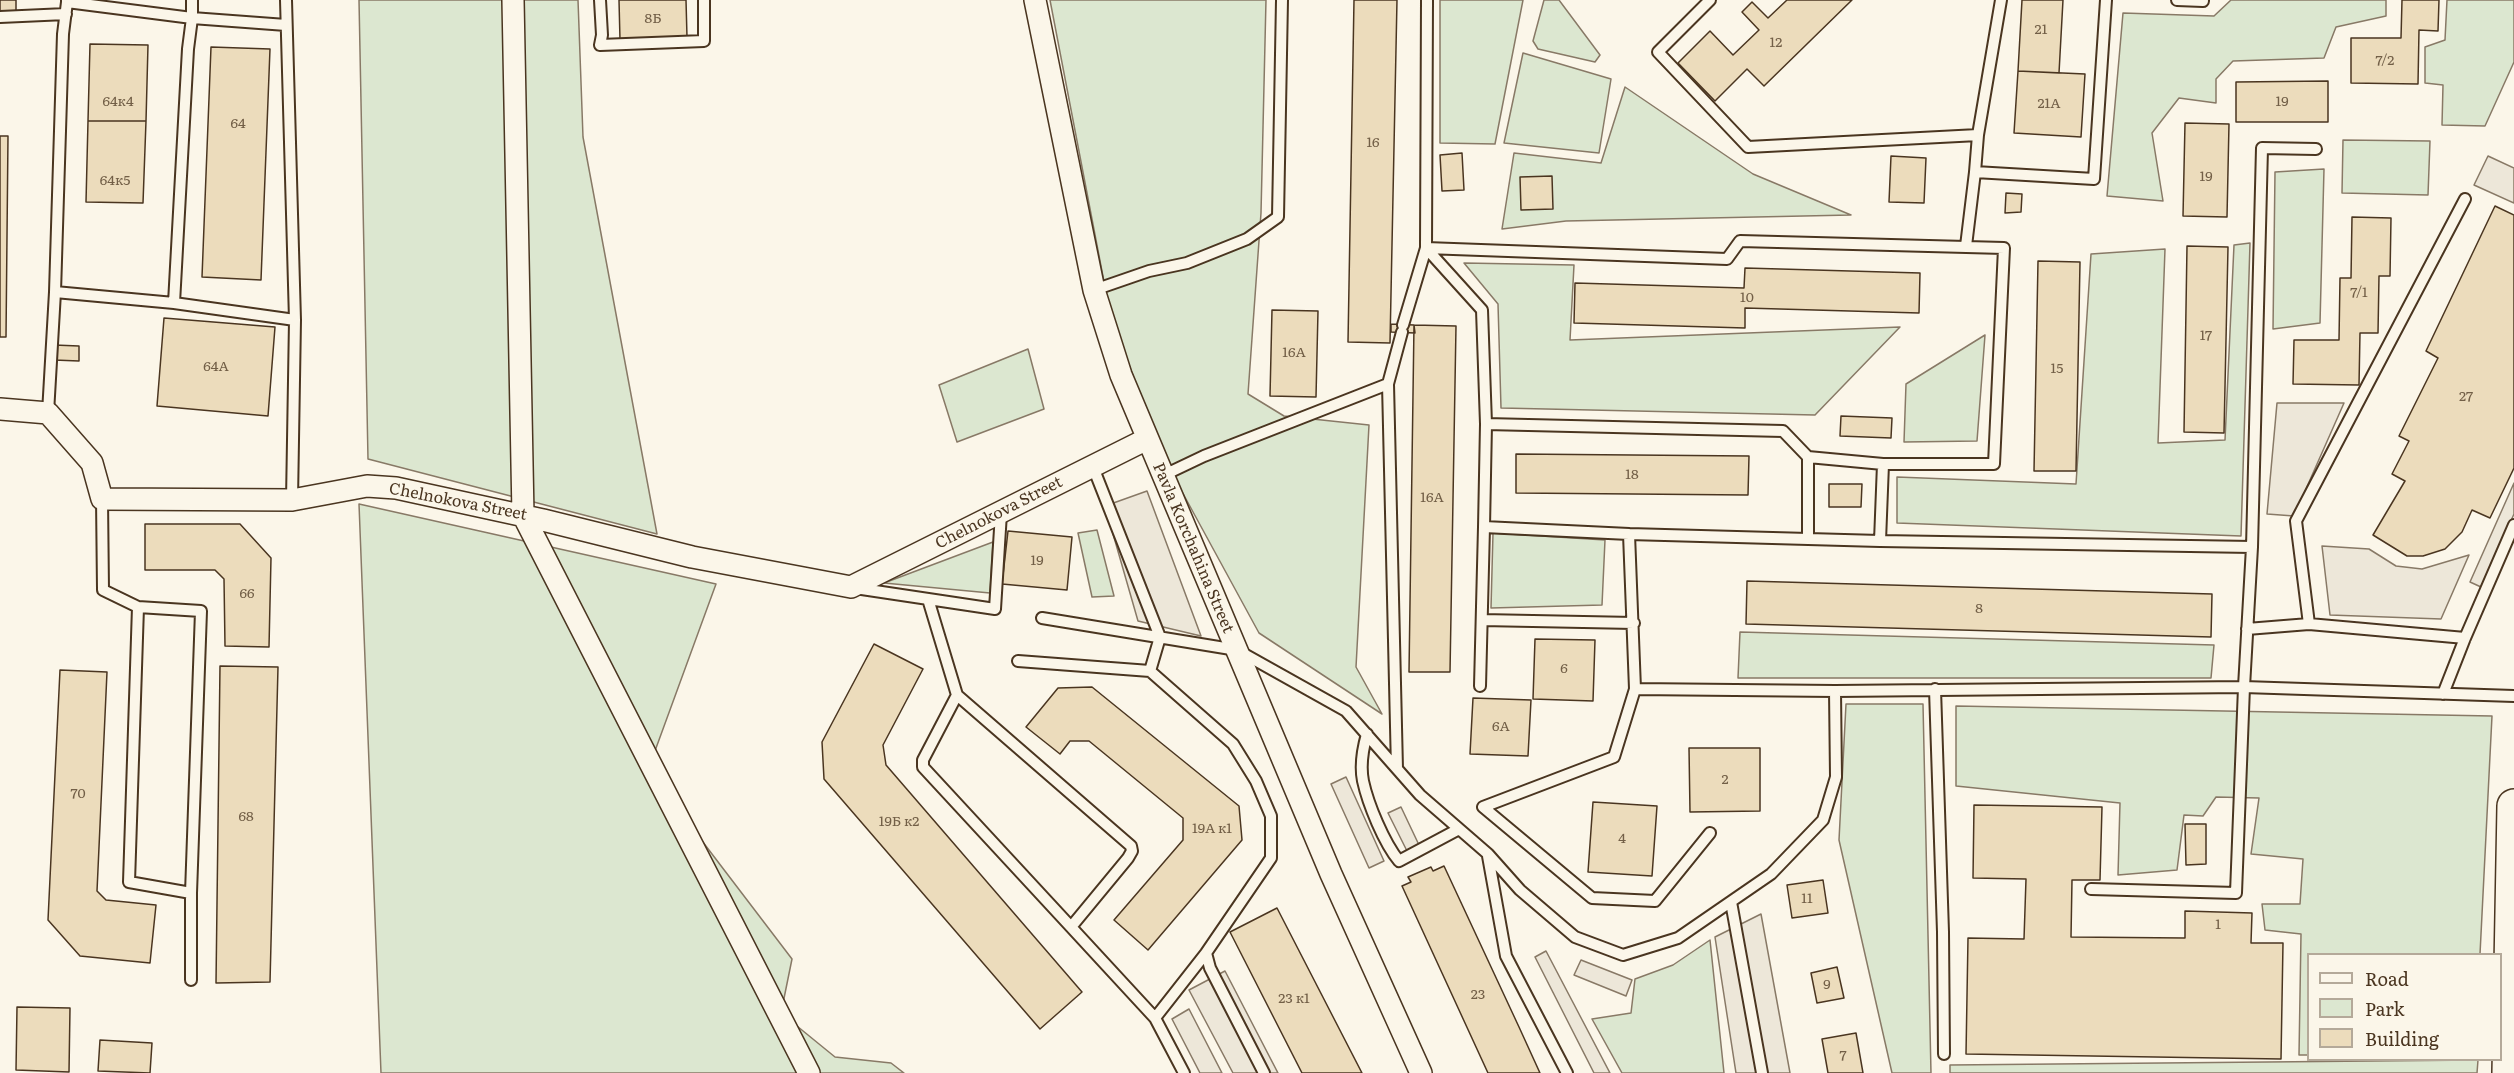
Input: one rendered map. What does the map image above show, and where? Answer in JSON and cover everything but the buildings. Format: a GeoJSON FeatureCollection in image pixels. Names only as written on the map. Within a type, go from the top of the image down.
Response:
{"type":"FeatureCollection","features":[{"type":"Feature","properties":{"kind":"main road"},"geometry":{"type":"LineString","coordinates":[[2509,1073],[2514,806]]}},
{"type":"Feature","properties":{"kind":"street"},"geometry":{"type":"LineString","coordinates":[[513,0],[523,515],[809,1073]]}},
{"type":"Feature","properties":{"kind":"street","name":"Pavla Korchahina Street"},"geometry":{"type":"LineString","coordinates":[[1035,0],[1094,290],[1121,375],[1331,874],[1421,1073]]}},
{"type":"Feature","properties":{"kind":"street"},"geometry":{"type":"LineString","coordinates":[[0,409],[48,413],[92,463],[102,499]]}},
{"type":"Feature","properties":{"kind":"street","name":"Chelnokova Street"},"geometry":{"type":"LineString","coordinates":[[102,499],[292,500],[367,486],[396,488],[523,515],[692,557],[851,587],[1147,439]]}},
{"type":"Feature","properties":{"kind":"lane"},"geometry":{"type":"LineString","coordinates":[[174,303],[192,0]]}},
{"type":"Feature","properties":{"kind":"lane"},"geometry":{"type":"LineString","coordinates":[[286,0],[295,320],[292,500]]}},
{"type":"Feature","properties":{"kind":"lane"},"geometry":{"type":"LineString","coordinates":[[600,0],[602,35],[600,45],[704,41],[704,0]]}},
{"type":"Feature","properties":{"kind":"lane"},"geometry":{"type":"LineString","coordinates":[[1094,290],[1149,271],[1187,263],[1247,239],[1278,217],[1282,0]]}},
{"type":"Feature","properties":{"kind":"lane"},"geometry":{"type":"LineString","coordinates":[[1397,770],[1388,384],[1426,248],[1427,0]]}},
{"type":"Feature","properties":{"kind":"lane"},"geometry":{"type":"LineString","coordinates":[[1710,0],[1659,52],[1748,147],[1978,135]]}},
{"type":"Feature","properties":{"kind":"lane"},"geometry":{"type":"LineString","coordinates":[[1966,246],[1978,135],[2001,0]]}},
{"type":"Feature","properties":{"kind":"lane"},"geometry":{"type":"LineString","coordinates":[[1975,172],[2094,179],[2106,0]]}},
{"type":"Feature","properties":{"kind":"lane"},"geometry":{"type":"LineString","coordinates":[[2177,0],[2203,1]]}},
{"type":"Feature","properties":{"kind":"lane"},"geometry":{"type":"LineString","coordinates":[[48,413],[66,5]]}},
{"type":"Feature","properties":{"kind":"lane"},"geometry":{"type":"LineString","coordinates":[[0,17],[66,5],[286,25]]}},
{"type":"Feature","properties":{"kind":"lane"},"geometry":{"type":"LineString","coordinates":[[2091,889],[2236,893],[2252,546],[2262,148],[2316,149]]}},
{"type":"Feature","properties":{"kind":"lane"},"geometry":{"type":"LineString","coordinates":[[2309,624],[2296,521],[2465,199]]}},
{"type":"Feature","properties":{"kind":"lane"},"geometry":{"type":"LineString","coordinates":[[1426,248],[1726,259],[1740,241],[2004,248],[1994,464],[1883,464],[1808,457],[1783,431],[1486,424]]}},
{"type":"Feature","properties":{"kind":"lane"},"geometry":{"type":"LineString","coordinates":[[1426,248],[1482,310],[1486,424],[1480,686]]}},
{"type":"Feature","properties":{"kind":"lane"},"geometry":{"type":"LineString","coordinates":[[55,292],[174,303],[295,320]]}},
{"type":"Feature","properties":{"kind":"lane"},"geometry":{"type":"LineString","coordinates":[[1162,476],[1204,456],[1388,384]]}},
{"type":"Feature","properties":{"kind":"lane"},"geometry":{"type":"LineString","coordinates":[[1808,457],[1808,539]]}},
{"type":"Feature","properties":{"kind":"lane"},"geometry":{"type":"LineString","coordinates":[[1880,541],[1883,464]]}},
{"type":"Feature","properties":{"kind":"lane"},"geometry":{"type":"LineString","coordinates":[[1093,467],[1160,637],[1150,671]]}},
{"type":"Feature","properties":{"kind":"lane"},"geometry":{"type":"LineString","coordinates":[[102,499],[103,590],[138,607],[201,611],[191,893],[191,980]]}},
{"type":"Feature","properties":{"kind":"lane","name":"Chelnokova Street"},"geometry":{"type":"LineString","coordinates":[[851,587],[995,609],[1001,513]]}},
{"type":"Feature","properties":{"kind":"lane"},"geometry":{"type":"LineString","coordinates":[[2443,694],[2514,525]]}},
{"type":"Feature","properties":{"kind":"lane"},"geometry":{"type":"LineString","coordinates":[[1484,527],[1629,534],[1880,541],[2252,546]]}},
{"type":"Feature","properties":{"kind":"lane"},"geometry":{"type":"LineString","coordinates":[[1629,534],[1635,689],[1614,757],[1483,807],[1592,898],[1655,901],[1710,833]]}},
{"type":"Feature","properties":{"kind":"lane"},"geometry":{"type":"LineString","coordinates":[[928,599],[957,695],[1131,846],[1128,858],[1071,927]]}},
{"type":"Feature","properties":{"kind":"lane"},"geometry":{"type":"LineString","coordinates":[[138,607],[129,882],[191,893]]}},
{"type":"Feature","properties":{"kind":"lane"},"geometry":{"type":"LineString","coordinates":[[1042,618],[1237,650],[1346,711],[1420,795],[1488,854],[1520,890],[1575,937],[1623,955],[1678,938],[1771,874],[1823,820],[1836,777],[1835,691]]}},
{"type":"Feature","properties":{"kind":"lane"},"geometry":{"type":"LineString","coordinates":[[1482,620],[1634,623]]}},
{"type":"Feature","properties":{"kind":"lane"},"geometry":{"type":"LineString","coordinates":[[2247,629],[2309,624],[2465,638]]}},
{"type":"Feature","properties":{"kind":"lane"},"geometry":{"type":"LineString","coordinates":[[1018,661],[1150,671],[1233,744],[1256,781],[1271,816],[1271,858],[1206,953],[1155,1017]]}},
{"type":"Feature","properties":{"kind":"lane"},"geometry":{"type":"LineString","coordinates":[[1635,689],[1835,691],[2244,687],[2514,696]]}},
{"type":"Feature","properties":{"kind":"lane"},"geometry":{"type":"LineString","coordinates":[[1935,689],[1943,932],[1944,1054]]}},
{"type":"Feature","properties":{"kind":"lane"},"geometry":{"type":"LineString","coordinates":[[957,695],[923,760],[923,767],[1155,1017],[1184,1073]]}},
{"type":"Feature","properties":{"kind":"lane"},"geometry":{"type":"LineString","coordinates":[[1367,734],[1363,749],[1362,780],[1377,820],[1399,861],[1458,829]]}},
{"type":"Feature","properties":{"kind":"lane"},"geometry":{"type":"LineString","coordinates":[[1488,854],[1506,956],[1567,1073]]}},
{"type":"Feature","properties":{"kind":"lane"},"geometry":{"type":"LineString","coordinates":[[1731,902],[1762,1073]]}},
{"type":"Feature","properties":{"kind":"lane"},"geometry":{"type":"LineString","coordinates":[[1206,953],[1210,969],[1264,1073]]}},
{"type":"Feature","properties":{"kind":"green space"},"geometry":{"type":"Polygon","coordinates":[[[359,0],[578,0],[583,137],[657,534],[368,459],[359,0]]]}},
{"type":"Feature","properties":{"kind":"green space"},"geometry":{"type":"Polygon","coordinates":[[[1050,0],[1266,0],[1261,213],[1248,394],[1284,416],[1369,425],[1356,667],[1382,714],[1259,633],[1162,455],[1110,313],[1050,0]]]}},
{"type":"Feature","properties":{"kind":"green space"},"geometry":{"type":"Polygon","coordinates":[[[1440,0],[1523,0],[1495,144],[1440,143],[1440,0]]]}},
{"type":"Feature","properties":{"kind":"green space"},"geometry":{"type":"Polygon","coordinates":[[[1544,0],[1559,0],[1600,55],[1595,62],[1538,49],[1533,41],[1544,0]]]}},
{"type":"Feature","properties":{"kind":"green space"},"geometry":{"type":"Polygon","coordinates":[[[2231,0],[2386,0],[2386,16],[2336,27],[2324,58],[2233,61],[2216,79],[2216,103],[2179,98],[2152,133],[2163,201],[2107,196],[2123,13],[2214,16],[2231,0]]]}},
{"type":"Feature","properties":{"kind":"green space"},"geometry":{"type":"Polygon","coordinates":[[[2447,0],[2514,0],[2514,62],[2485,126],[2442,125],[2443,85],[2425,83],[2425,47],[2445,40],[2447,0]]]}},
{"type":"Feature","properties":{"kind":"green space"},"geometry":{"type":"Polygon","coordinates":[[[1523,53],[1611,79],[1599,153],[1504,143],[1523,53]]]}},
{"type":"Feature","properties":{"kind":"green space"},"geometry":{"type":"Polygon","coordinates":[[[1625,87],[1753,174],[1851,215],[1566,221],[1502,229],[1514,153],[1601,163],[1625,87]]]}},
{"type":"Feature","properties":{"kind":"green space"},"geometry":{"type":"Polygon","coordinates":[[[2343,140],[2430,141],[2428,195],[2342,193],[2343,140]]]}},
{"type":"Feature","properties":{"kind":"green space"},"geometry":{"type":"Polygon","coordinates":[[[2324,169],[2320,323],[2273,329],[2275,172],[2324,169]]]}},
{"type":"Feature","properties":{"kind":"green space"},"geometry":{"type":"Polygon","coordinates":[[[2250,243],[2241,536],[1897,523],[1897,477],[2076,484],[2091,254],[2165,249],[2158,443],[2225,440],[2234,245],[2250,243]]]}},
{"type":"Feature","properties":{"kind":"green space"},"geometry":{"type":"Polygon","coordinates":[[[1464,263],[1574,265],[1570,340],[1900,327],[1815,415],[1501,408],[1498,304],[1464,263]]]}},
{"type":"Feature","properties":{"kind":"green space"},"geometry":{"type":"Polygon","coordinates":[[[1985,335],[1977,441],[1904,442],[1906,384],[1985,335]]]}},
{"type":"Feature","properties":{"kind":"green space"},"geometry":{"type":"Polygon","coordinates":[[[1028,349],[1044,409],[957,442],[939,385],[1028,349]]]}},
{"type":"Feature","properties":{"kind":"green space"},"geometry":{"type":"Polygon","coordinates":[[[359,504],[716,584],[648,770],[792,959],[781,1013],[835,1057],[891,1063],[904,1073],[381,1073],[359,504]]]}},
{"type":"Feature","properties":{"kind":"green space"},"geometry":{"type":"Polygon","coordinates":[[[1097,530],[1114,596],[1092,597],[1078,533],[1097,530]]]}},
{"type":"Feature","properties":{"kind":"green space"},"geometry":{"type":"Polygon","coordinates":[[[1493,533],[1605,540],[1602,605],[1491,608],[1493,533]]]}},
{"type":"Feature","properties":{"kind":"green space"},"geometry":{"type":"Polygon","coordinates":[[[993,542],[990,593],[884,583],[993,542]]]}},
{"type":"Feature","properties":{"kind":"green space"},"geometry":{"type":"Polygon","coordinates":[[[1740,632],[2214,645],[2211,678],[1738,678],[1740,632]]]}},
{"type":"Feature","properties":{"kind":"green space"},"geometry":{"type":"Polygon","coordinates":[[[1846,704],[1923,704],[1931,1073],[1892,1073],[1839,840],[1846,704]]]}},
{"type":"Feature","properties":{"kind":"green space"},"geometry":{"type":"Polygon","coordinates":[[[1956,706],[2492,716],[2480,953],[2307,953],[2307,1055],[2299,1055],[2301,934],[2265,930],[2262,904],[2300,904],[2303,859],[2251,854],[2259,798],[2216,797],[2203,816],[2184,815],[2177,870],[2118,875],[2120,803],[1956,786],[1956,706]]]}},
{"type":"Feature","properties":{"kind":"green space"},"geometry":{"type":"Polygon","coordinates":[[[1710,940],[1724,1073],[1622,1073],[1592,1019],[1631,1013],[1635,979],[1673,965],[1710,940]]]}},
{"type":"Feature","properties":{"kind":"green space"},"geometry":{"type":"Polygon","coordinates":[[[2478,1061],[2477,1073],[1950,1073],[1950,1065],[2478,1061]]]}},
{"type":"Feature","properties":{"kind":"shaded area"},"geometry":{"type":"Polygon","coordinates":[[[2488,156],[2514,168],[2514,203],[2474,185],[2488,156]]]}},
{"type":"Feature","properties":{"kind":"shaded area"},"geometry":{"type":"Polygon","coordinates":[[[2277,403],[2344,403],[2294,516],[2267,514],[2277,403]]]}},
{"type":"Feature","properties":{"kind":"shaded area"},"geometry":{"type":"Polygon","coordinates":[[[2514,483],[2514,514],[2481,587],[2470,582],[2514,483]]]}},
{"type":"Feature","properties":{"kind":"shaded area"},"geometry":{"type":"Polygon","coordinates":[[[1147,491],[1201,636],[1138,621],[1105,506],[1147,491]]]}},
{"type":"Feature","properties":{"kind":"shaded area"},"geometry":{"type":"Polygon","coordinates":[[[2322,546],[2369,549],[2396,566],[2422,569],[2469,555],[2441,619],[2330,615],[2322,546]]]}},
{"type":"Feature","properties":{"kind":"shaded area"},"geometry":{"type":"Polygon","coordinates":[[[1346,777],[1384,861],[1369,868],[1331,784],[1346,777]]]}},
{"type":"Feature","properties":{"kind":"shaded area"},"geometry":{"type":"Polygon","coordinates":[[[1401,807],[1419,845],[1407,851],[1388,813],[1401,807]]]}},
{"type":"Feature","properties":{"kind":"shaded area"},"geometry":{"type":"Polygon","coordinates":[[[1761,914],[1790,1073],[1736,1073],[1715,937],[1761,914]]]}},
{"type":"Feature","properties":{"kind":"shaded area"},"geometry":{"type":"Polygon","coordinates":[[[1546,951],[1610,1073],[1594,1073],[1535,957],[1546,951]]]}},
{"type":"Feature","properties":{"kind":"shaded area"},"geometry":{"type":"Polygon","coordinates":[[[1581,960],[1632,980],[1626,996],[1574,975],[1581,960]]]}},
{"type":"Feature","properties":{"kind":"shaded area"},"geometry":{"type":"Polygon","coordinates":[[[1225,971],[1278,1073],[1233,1073],[1189,990],[1225,971]]]}},
{"type":"Feature","properties":{"kind":"shaded area"},"geometry":{"type":"Polygon","coordinates":[[[1189,1009],[1222,1073],[1200,1073],[1172,1019],[1189,1009]]]}}]}
